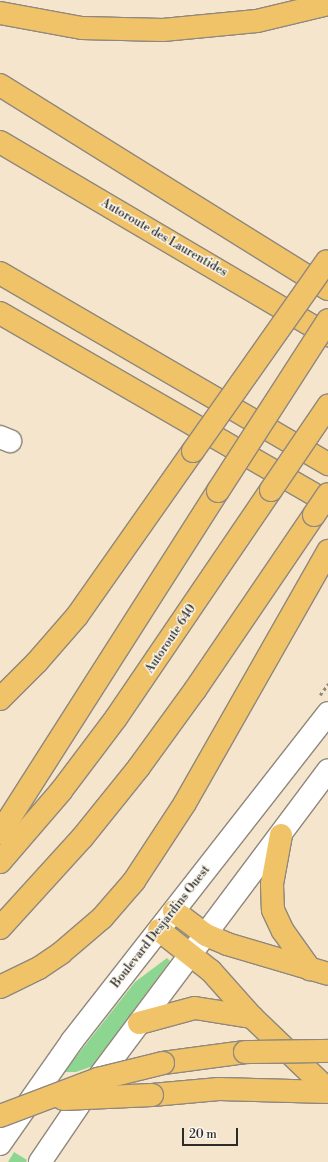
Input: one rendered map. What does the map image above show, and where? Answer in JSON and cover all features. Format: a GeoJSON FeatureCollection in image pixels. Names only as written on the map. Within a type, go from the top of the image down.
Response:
{"type":"FeatureCollection","features":[{"type":"Feature","properties":{"kind":"highway"},"geometry":{"type":"LineString","coordinates":[[0,13],[82,28],[163,30],[257,21],[328,4]]}},
{"type":"Feature","properties":{"kind":"highway"},"geometry":{"type":"LineString","coordinates":[[0,85],[328,289]]}},
{"type":"Feature","properties":{"kind":"highway","name":"Autoroute des Laurentides"},"geometry":{"type":"LineString","coordinates":[[0,142],[328,335]]}},
{"type":"Feature","properties":{"kind":"highway"},"geometry":{"type":"LineString","coordinates":[[0,699],[37,662],[76,616],[328,261]]}},
{"type":"Feature","properties":{"kind":"highway"},"geometry":{"type":"LineString","coordinates":[[0,273],[328,464]]}},
{"type":"Feature","properties":{"kind":"highway"},"geometry":{"type":"LineString","coordinates":[[0,313],[321,509]]}},
{"type":"Feature","properties":{"kind":"highway"},"geometry":{"type":"LineString","coordinates":[[0,833],[328,320]]}},
{"type":"Feature","properties":{"kind":"highway","name":"Autoroute 640"},"geometry":{"type":"LineString","coordinates":[[0,862],[60,791],[116,718],[328,406]]}},
{"type":"Feature","properties":{"kind":"highway"},"geometry":{"type":"LineString","coordinates":[[0,928],[77,844],[140,766],[195,690],[321,509],[328,494]]}},
{"type":"Feature","properties":{"kind":"highway"},"geometry":{"type":"LineString","coordinates":[[0,987],[39,968],[61,953],[102,918],[129,886],[181,810],[328,551]]}},
{"type":"Feature","properties":{"kind":"highway"},"geometry":{"type":"LineString","coordinates":[[281,835],[272,884],[273,910],[283,931],[319,972]]}},
{"type":"Feature","properties":{"kind":"highway"},"geometry":{"type":"LineString","coordinates":[[174,911],[206,935],[227,944],[319,972]]}},
{"type":"Feature","properties":{"kind":"highway"},"geometry":{"type":"LineString","coordinates":[[159,930],[211,971],[252,1017],[328,1091]]}},
{"type":"Feature","properties":{"kind":"highway"},"geometry":{"type":"LineString","coordinates":[[139,1023],[195,1008],[252,1017]]}},
{"type":"Feature","properties":{"kind":"highway"},"geometry":{"type":"LineString","coordinates":[[0,1116],[98,1080],[163,1063],[245,1052],[328,1051]]}},
{"type":"Feature","properties":{"kind":"highway"},"geometry":{"type":"LineString","coordinates":[[42,1100],[152,1095],[219,1089],[328,1091]]}},
{"type":"Feature","properties":{"kind":"street","name":"Boulevard Desjardins Ouest"},"geometry":{"type":"LineString","coordinates":[[0,1144],[44,1078],[328,713]]}},
{"type":"Feature","properties":{"kind":"street"},"geometry":{"type":"LineString","coordinates":[[40,1162],[89,1090],[192,955],[328,770]]}},
{"type":"Feature","properties":{"kind":"green space"},"geometry":{"type":"Polygon","coordinates":[[[167,958],[170,961],[93,1066],[76,1072],[64,1072],[135,982],[167,958]]]}},
{"type":"Feature","properties":{"kind":"green space"},"geometry":{"type":"Polygon","coordinates":[[[14,1152],[27,1160],[26,1162],[8,1162],[14,1152]]]}}]}
